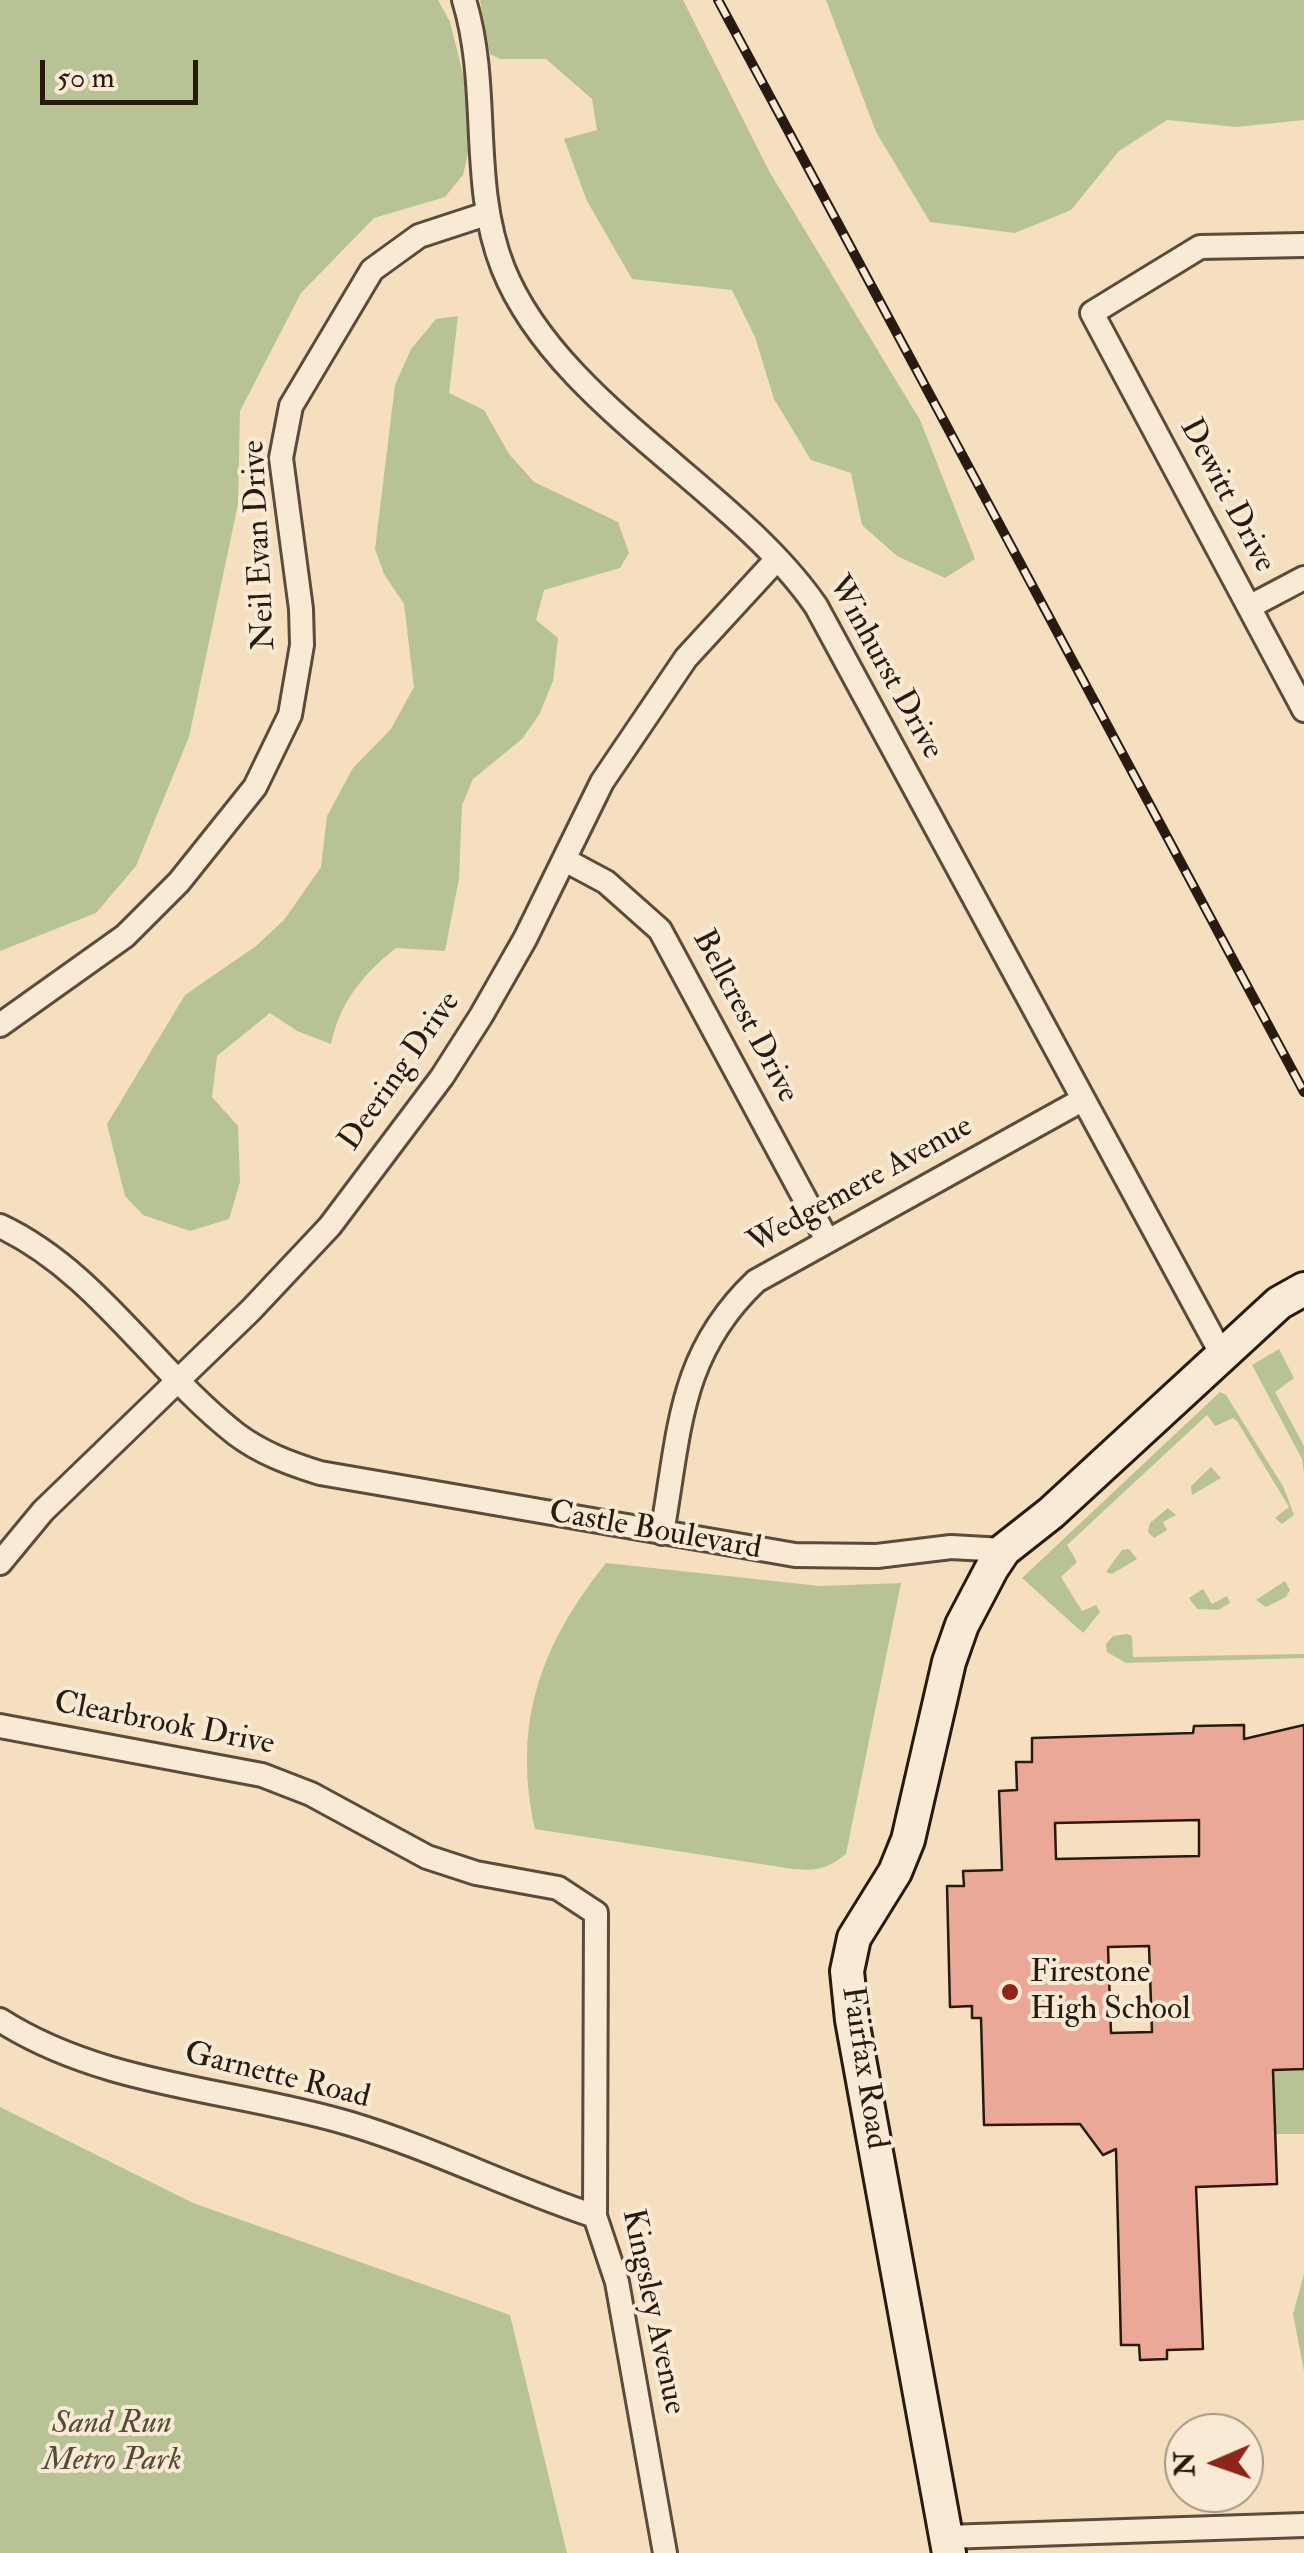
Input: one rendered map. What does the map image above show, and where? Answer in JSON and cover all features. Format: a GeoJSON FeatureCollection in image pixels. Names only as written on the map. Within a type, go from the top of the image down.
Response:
{"type":"FeatureCollection","features":[{"type":"Feature","properties":{"kind":"street","name":"Winhurst Drive"},"geometry":{"type":"LineString","coordinates":[[464,0],[478,60],[486,214],[504,270],[544,335],[623,420],[777,559],[816,606],[1221,1353]]}},
{"type":"Feature","properties":{"kind":"street","name":"Neil Evan Drive"},"geometry":{"type":"LineString","coordinates":[[0,1025],[124,936],[179,882],[255,787],[290,715],[302,646],[302,609],[281,458],[291,406],[372,270],[419,236],[486,214]]}},
{"type":"Feature","properties":{"kind":"street","name":"Dewitt Drive"},"geometry":{"type":"LineString","coordinates":[[1304,245],[1200,247],[1092,313],[1304,710]]}},
{"type":"Feature","properties":{"kind":"street","name":"Deering Drive"},"geometry":{"type":"LineString","coordinates":[[0,1563],[43,1511],[178,1382],[330,1226],[442,1077],[526,939],[602,782],[686,658],[777,559]]}},
{"type":"Feature","properties":{"kind":"street"},"geometry":{"type":"LineString","coordinates":[[1249,607],[1304,578]]}},
{"type":"Feature","properties":{"kind":"street","name":"Bellcrest Drive"},"geometry":{"type":"LineString","coordinates":[[565,860],[606,882],[660,930],[826,1240]]}},
{"type":"Feature","properties":{"kind":"street","name":"Wedgemere Avenue"},"geometry":{"type":"LineString","coordinates":[[662,1533],[688,1388],[706,1339],[730,1306],[756,1281],[826,1240],[1082,1100]]}},
{"type":"Feature","properties":{"kind":"street","name":"Castle Boulevard"},"geometry":{"type":"LineString","coordinates":[[0,1226],[53,1258],[237,1435],[270,1455],[320,1473],[730,1546],[828,1558],[951,1547],[1004,1550]]}},
{"type":"Feature","properties":{"kind":"street"},"geometry":{"type":"LineString","coordinates":[[1004,1550],[1051,1513],[1221,1353],[1279,1303],[1304,1289]]}},
{"type":"Feature","properties":{"kind":"street","name":"Fairfax Road"},"geometry":{"type":"LineString","coordinates":[[948,2545],[858,2055],[848,1971],[854,1938],[895,1872],[908,1840],[937,1706],[958,1636],[1004,1550]]}},
{"type":"Feature","properties":{"kind":"street","name":"Clearbrook Drive"},"geometry":{"type":"LineString","coordinates":[[0,1726],[262,1774],[311,1794],[427,1857],[476,1873],[558,1888],[596,1913],[596,1963]]}},
{"type":"Feature","properties":{"kind":"street","name":"Kingsley Avenue"},"geometry":{"type":"LineString","coordinates":[[596,1963],[595,2216],[617,2282],[666,2553]]}},
{"type":"Feature","properties":{"kind":"street","name":"Garnette Road"},"geometry":{"type":"LineString","coordinates":[[0,2020],[72,2055],[171,2085],[352,2124],[523,2193],[595,2216]]}},
{"type":"Feature","properties":{"kind":"street"},"geometry":{"type":"LineString","coordinates":[[948,2545],[1304,2525]]}},
{"type":"Feature","properties":{"kind":"green space"},"geometry":{"type":"Polygon","coordinates":[[[0,0],[438,0],[450,22],[475,122],[463,175],[445,197],[374,218],[301,293],[240,411],[238,504],[189,737],[136,866],[96,913],[0,951],[0,0]]]}},
{"type":"Feature","properties":{"kind":"green space"},"geometry":{"type":"Polygon","coordinates":[[[480,0],[683,0],[769,171],[920,420],[975,559],[945,578],[897,556],[862,525],[851,473],[811,460],[774,399],[755,337],[732,290],[632,279],[587,201],[564,139],[597,130],[592,99],[546,59],[500,59],[490,54],[480,0]]]}},
{"type":"Feature","properties":{"kind":"green space"},"geometry":{"type":"Polygon","coordinates":[[[826,0],[1304,0],[1304,120],[1236,127],[1167,120],[1119,151],[1071,210],[1015,233],[930,222],[876,132],[826,0]]]}},
{"type":"Feature","properties":{"kind":"green space"},"geometry":{"type":"Polygon","coordinates":[[[458,316],[449,393],[484,410],[509,454],[534,482],[618,522],[629,553],[620,568],[544,590],[536,620],[558,638],[553,681],[539,715],[522,739],[473,779],[462,805],[459,878],[445,951],[396,948],[354,990],[340,1015],[331,1044],[297,1031],[270,1013],[217,1056],[212,1097],[238,1126],[240,1182],[229,1219],[190,1231],[143,1215],[125,1196],[107,1124],[185,995],[256,946],[284,920],[321,867],[327,816],[353,768],[391,729],[414,687],[404,604],[384,574],[375,549],[395,385],[411,349],[436,319],[458,316]]]}},
{"type":"Feature","properties":{"kind":"green space"},"geometry":{"type":"Polygon","coordinates":[[[1279,1349],[1294,1378],[1275,1392],[1304,1446],[1304,1474],[1302,1459],[1252,1365],[1279,1349]]]}},
{"type":"Feature","properties":{"kind":"green space"},"geometry":{"type":"Polygon","coordinates":[[[1220,1392],[1226,1395],[1284,1488],[1294,1515],[1282,1524],[1275,1518],[1289,1507],[1237,1421],[1233,1418],[1215,1426],[1207,1415],[1067,1545],[1077,1562],[1061,1577],[1082,1611],[1096,1605],[1100,1612],[1083,1633],[1022,1578],[1220,1392]]]}},
{"type":"Feature","properties":{"kind":"green space"},"geometry":{"type":"Polygon","coordinates":[[[1211,1467],[1221,1478],[1192,1495],[1191,1486],[1211,1467]]]}},
{"type":"Feature","properties":{"kind":"green space"},"geometry":{"type":"Polygon","coordinates":[[[1168,1508],[1176,1515],[1163,1522],[1167,1530],[1154,1538],[1148,1532],[1150,1523],[1168,1508]]]}},
{"type":"Feature","properties":{"kind":"green space"},"geometry":{"type":"Polygon","coordinates":[[[1129,1549],[1137,1559],[1112,1574],[1106,1572],[1122,1550],[1129,1549]]]}},
{"type":"Feature","properties":{"kind":"green space"},"geometry":{"type":"Polygon","coordinates":[[[606,1563],[820,1586],[901,1583],[846,1854],[822,1868],[793,1869],[535,1829],[527,1754],[537,1687],[564,1625],[606,1563]]]}},
{"type":"Feature","properties":{"kind":"green space"},"geometry":{"type":"Polygon","coordinates":[[[1285,1581],[1290,1590],[1286,1597],[1266,1607],[1256,1600],[1285,1581]]]}},
{"type":"Feature","properties":{"kind":"green space"},"geometry":{"type":"Polygon","coordinates":[[[1203,1589],[1212,1604],[1227,1596],[1230,1603],[1218,1610],[1197,1609],[1189,1598],[1203,1589]]]}},
{"type":"Feature","properties":{"kind":"green space"},"geometry":{"type":"Polygon","coordinates":[[[1113,1636],[1132,1636],[1133,1657],[1304,1654],[1304,1658],[1126,1663],[1107,1652],[1106,1644],[1113,1636]]]}},
{"type":"Feature","properties":{"kind":"green space"},"geometry":{"type":"Polygon","coordinates":[[[1304,2068],[1304,2134],[1276,2134],[1273,2070],[1304,2068]]]}},
{"type":"Feature","properties":{"kind":"green space","name":"Sand Run Metro Park"},"geometry":{"type":"Polygon","coordinates":[[[0,2107],[193,2203],[510,2315],[567,2553],[0,2553],[0,2107]]]}},
{"type":"Feature","properties":{"kind":"green space"},"geometry":{"type":"Polygon","coordinates":[[[1304,2274],[1304,2371],[1293,2314],[1304,2274]]]}},
{"type":"Feature","properties":{"kind":"building","name":"Firestone High School"},"geometry":{"type":"Polygon","coordinates":[[[1244,1725],[1244,1739],[1304,1725],[1304,2069],[1273,2070],[1277,2184],[1196,2187],[1203,2349],[1167,2350],[1167,2359],[1140,2360],[1139,2345],[1121,2345],[1116,2149],[1103,2155],[1080,2124],[984,2125],[981,2018],[972,2018],[972,2006],[950,2007],[947,1886],[964,1886],[963,1871],[1002,1870],[999,1791],[1017,1790],[1016,1762],[1032,1762],[1032,1738],[1193,1733],[1194,1726],[1244,1725]],[[1199,1820],[1055,1823],[1056,1859],[1199,1856],[1199,1820]],[[1149,1946],[1108,1947],[1111,2033],[1152,2032],[1149,1946]]]}},
{"type":"Feature","properties":{"kind":"railway"},"geometry":{"type":"LineString","coordinates":[[718,0],[1304,1092]]}},
{"type":"Feature","properties":{"kind":"place","name":"Firestone High School"},"geometry":{"type":"Point","coordinates":[1010,1992]}}]}
